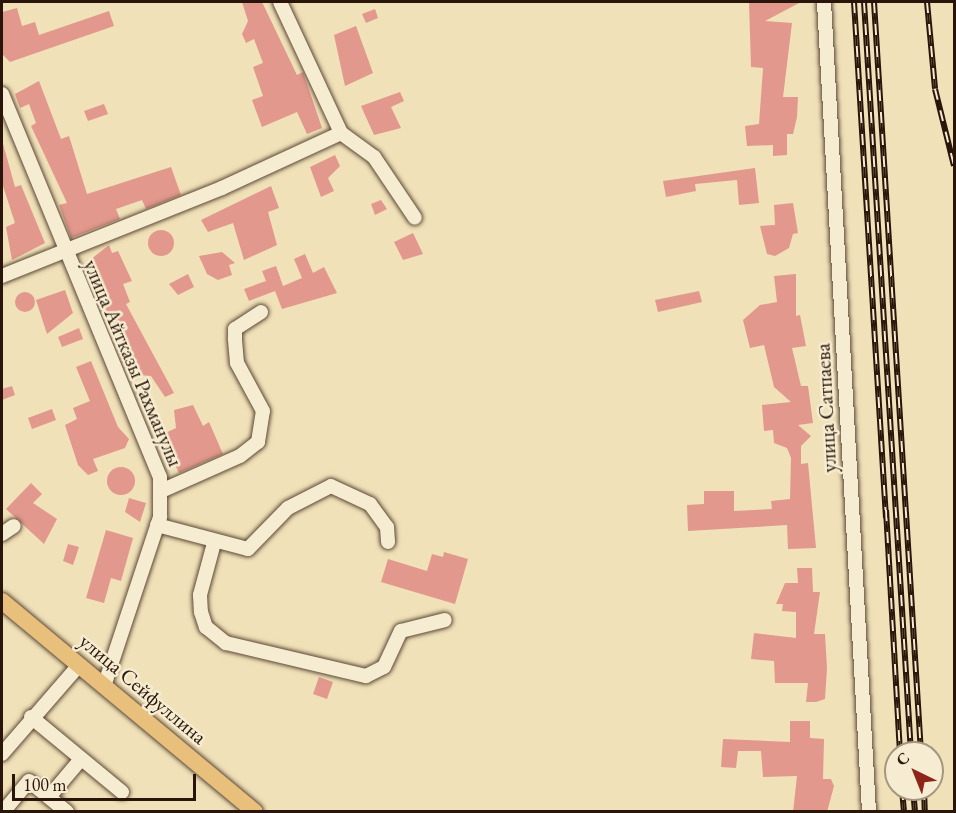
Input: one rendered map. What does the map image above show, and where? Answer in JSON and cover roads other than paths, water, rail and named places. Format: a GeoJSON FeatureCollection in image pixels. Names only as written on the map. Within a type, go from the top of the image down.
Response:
{"type":"FeatureCollection","features":[{"type":"Feature","properties":{"kind":"main road","name":"улица Сейфуллина"},"geometry":{"type":"LineString","coordinates":[[2,601],[255,812]]}},
{"type":"Feature","properties":{"kind":"street"},"geometry":{"type":"LineString","coordinates":[[280,2],[341,133],[374,157],[415,218]]}},
{"type":"Feature","properties":{"kind":"street","name":"улица Сатпаева"},"geometry":{"type":"LineString","coordinates":[[824,2],[869,812]]}},
{"type":"Feature","properties":{"kind":"street","name":"улица Айтказы Рахманулы"},"geometry":{"type":"LineString","coordinates":[[2,94],[161,491],[157,525],[104,686]]}},
{"type":"Feature","properties":{"kind":"street"},"geometry":{"type":"LineString","coordinates":[[2,276],[341,133]]}},
{"type":"Feature","properties":{"kind":"street"},"geometry":{"type":"LineString","coordinates":[[161,491],[240,456],[258,442],[263,411],[237,363],[235,329],[261,312]]}},
{"type":"Feature","properties":{"kind":"street"},"geometry":{"type":"LineString","coordinates":[[157,525],[214,543],[248,549],[288,508],[331,486],[370,504],[387,527],[388,542]]}},
{"type":"Feature","properties":{"kind":"street"},"geometry":{"type":"LineString","coordinates":[[2,534],[14,526]]}},
{"type":"Feature","properties":{"kind":"street"},"geometry":{"type":"LineString","coordinates":[[214,543],[200,595],[201,612],[206,627],[226,643],[366,676],[384,667],[401,630],[445,620]]}},
{"type":"Feature","properties":{"kind":"street"},"geometry":{"type":"LineString","coordinates":[[2,754],[31,717],[79,665]]}},
{"type":"Feature","properties":{"kind":"street"},"geometry":{"type":"LineString","coordinates":[[31,717],[122,792]]}},
{"type":"Feature","properties":{"kind":"street"},"geometry":{"type":"LineString","coordinates":[[49,797],[81,759]]}},
{"type":"Feature","properties":{"kind":"street"},"geometry":{"type":"LineString","coordinates":[[3,812],[29,780],[67,812]]}},
{"type":"Feature","properties":{"kind":"railway"},"geometry":{"type":"LineString","coordinates":[[854,2],[886,518]]}},
{"type":"Feature","properties":{"kind":"railway"},"geometry":{"type":"LineString","coordinates":[[864,2],[910,741]]}},
{"type":"Feature","properties":{"kind":"railway"},"geometry":{"type":"LineString","coordinates":[[874,2],[920,741]]}},
{"type":"Feature","properties":{"kind":"railway"},"geometry":{"type":"LineString","coordinates":[[927,2],[935,89],[954,166]]}},
{"type":"Feature","properties":{"kind":"railway"},"geometry":{"type":"LineString","coordinates":[[886,510],[899,741]]}},
{"type":"Feature","properties":{"kind":"railway"},"geometry":{"type":"LineString","coordinates":[[903,801],[904,812]]}},
{"type":"Feature","properties":{"kind":"railway"},"geometry":{"type":"LineString","coordinates":[[914,801],[915,812]]}},
{"type":"Feature","properties":{"kind":"railway"},"geometry":{"type":"LineString","coordinates":[[925,801],[925,812]]}}]}
